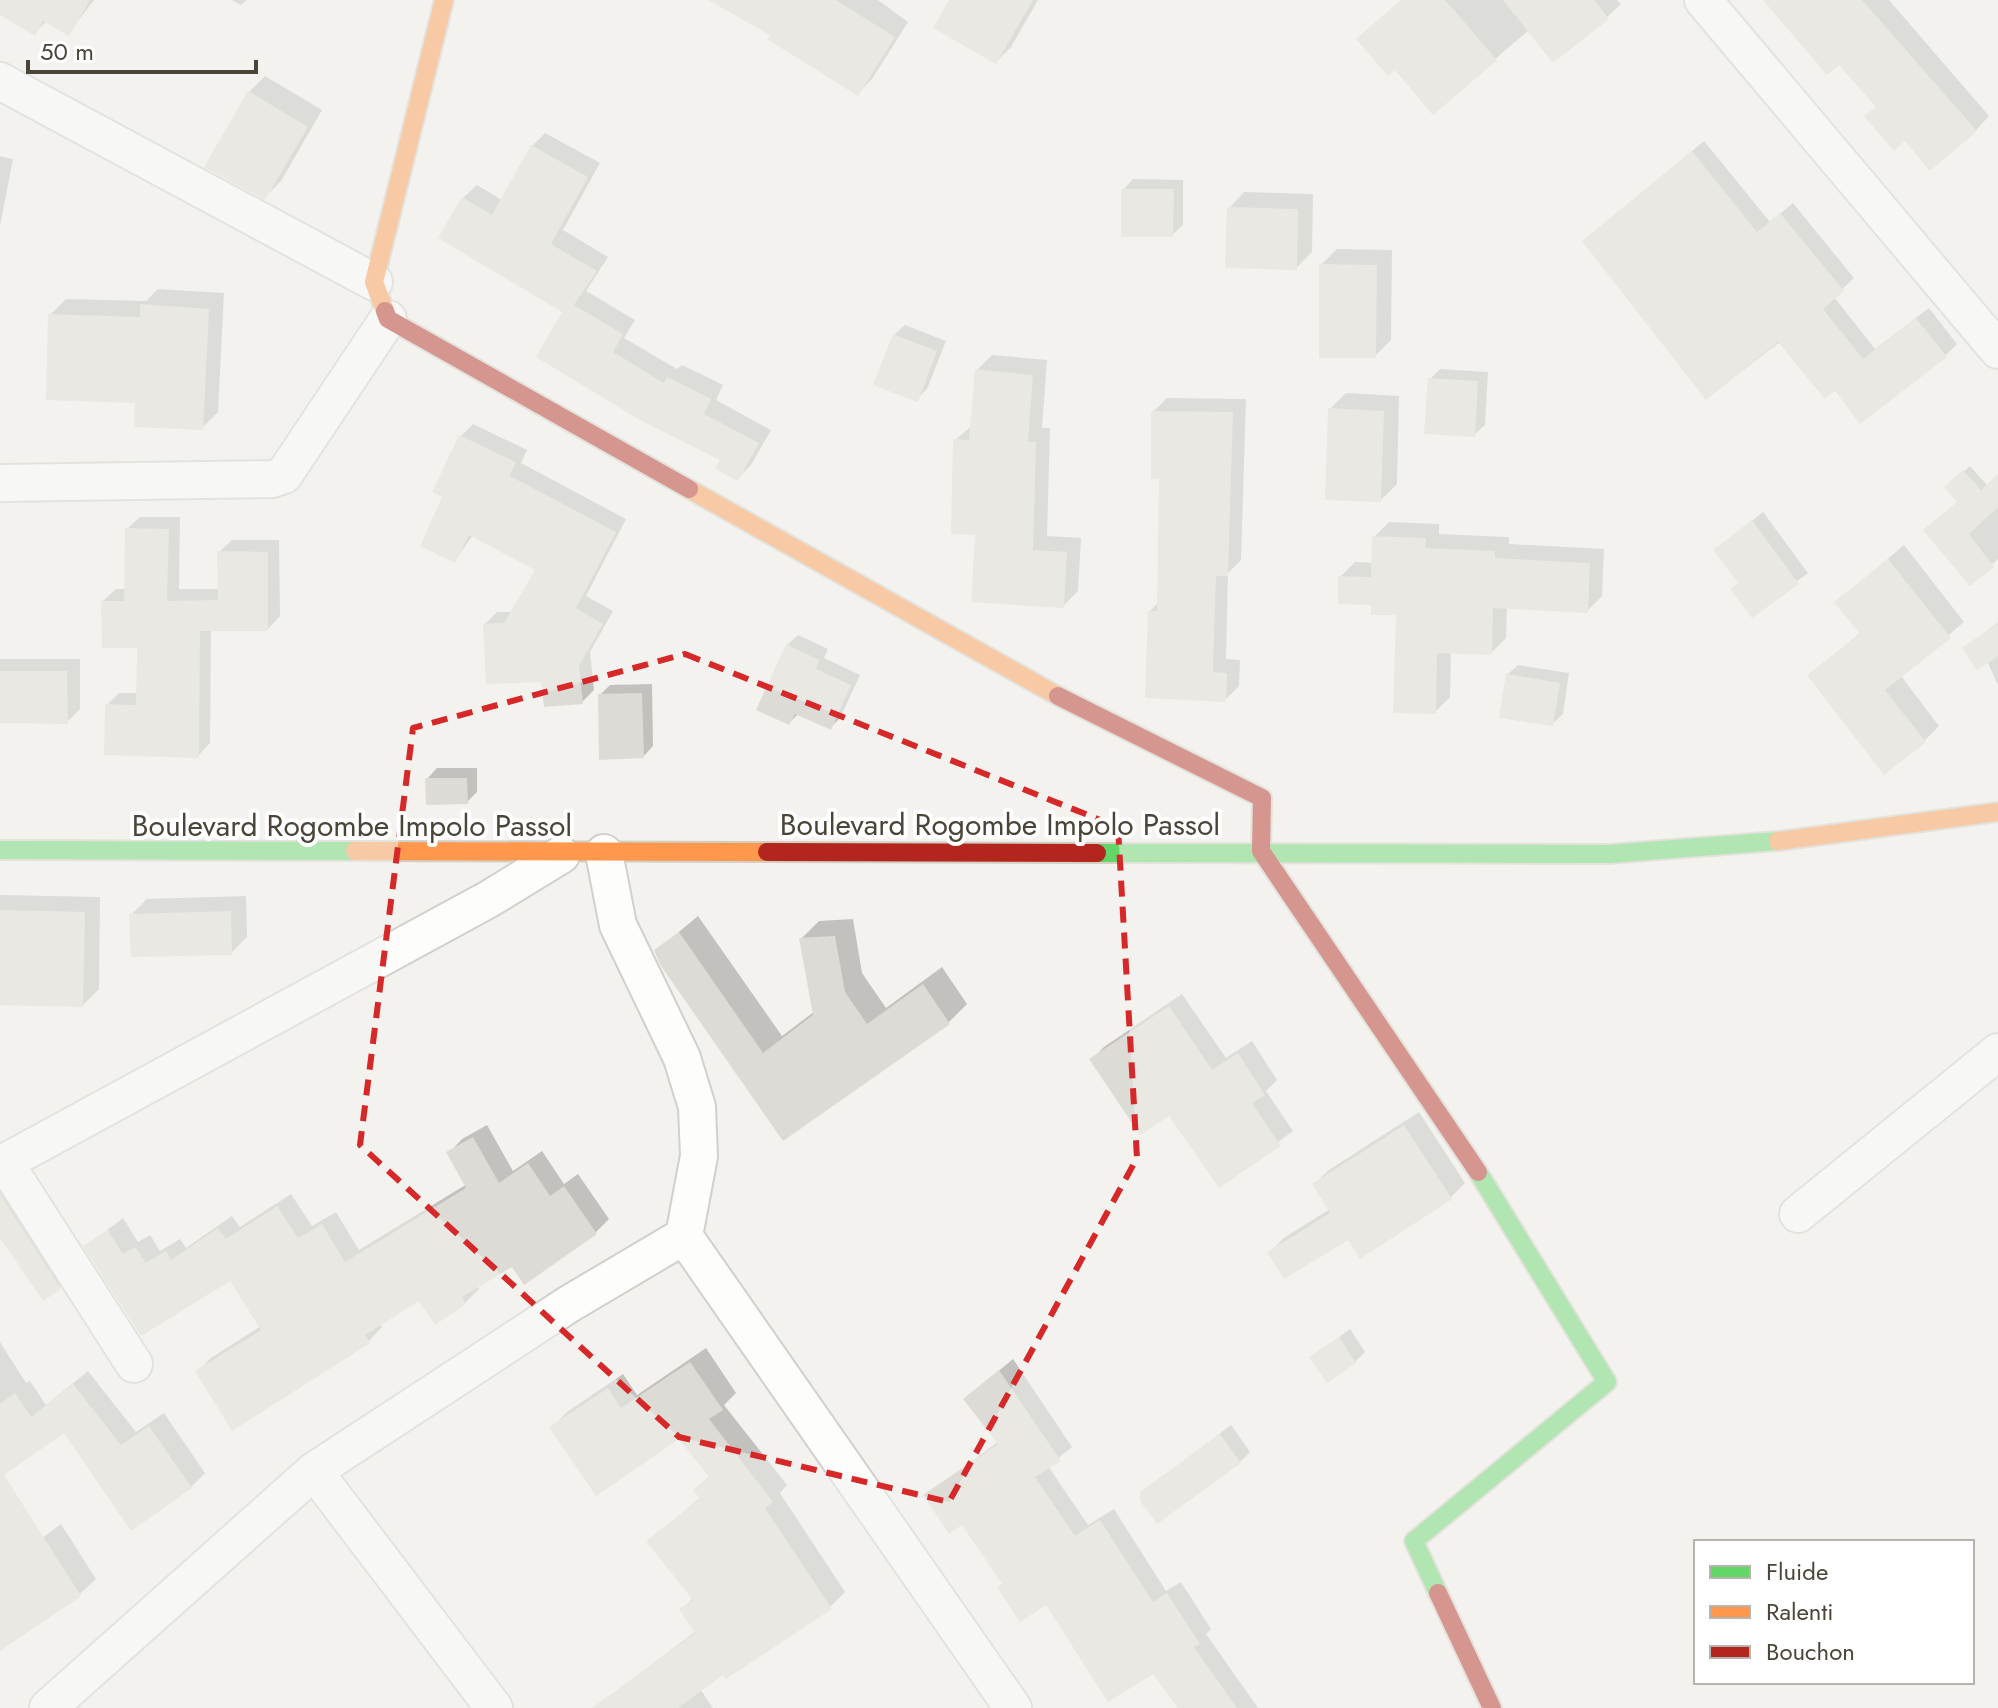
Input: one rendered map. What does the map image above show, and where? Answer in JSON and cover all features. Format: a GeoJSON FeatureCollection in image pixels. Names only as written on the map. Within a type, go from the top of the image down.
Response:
{"type":"FeatureCollection","features":[{"type":"Feature","properties":{"kind":"street"},"geometry":{"type":"LineString","coordinates":[[444,0],[374,282],[388,319],[1079,708],[1262,798],[1261,851],[1491,1191],[1607,1382],[1414,1541],[1492,1708]]}},
{"type":"Feature","properties":{"kind":"street"},"geometry":{"type":"LineString","coordinates":[[1703,0],[1998,350]]}},
{"type":"Feature","properties":{"kind":"street"},"geometry":{"type":"LineString","coordinates":[[0,81],[374,282]]}},
{"type":"Feature","properties":{"kind":"street"},"geometry":{"type":"LineString","coordinates":[[0,483],[272,479],[284,475],[388,319]]}},
{"type":"Feature","properties":{"kind":"street","name":"Boulevard Rogombe Impolo Passol"},"geometry":{"type":"LineString","coordinates":[[0,850],[561,855],[1261,851],[1623,854],[1731,847],[1998,812]]}},
{"type":"Feature","properties":{"kind":"street"},"geometry":{"type":"LineString","coordinates":[[604,853],[618,925],[682,1058],[697,1107],[699,1156],[684,1236],[1013,1708]]}},
{"type":"Feature","properties":{"kind":"street"},"geometry":{"type":"LineString","coordinates":[[134,1364],[2,1164],[489,899],[561,855]]}},
{"type":"Feature","properties":{"kind":"street"},"geometry":{"type":"LineString","coordinates":[[1798,1214],[1998,1052]]}},
{"type":"Feature","properties":{"kind":"street"},"geometry":{"type":"LineString","coordinates":[[48,1708],[314,1471],[569,1304],[684,1236]]}},
{"type":"Feature","properties":{"kind":"street"},"geometry":{"type":"LineString","coordinates":[[314,1471],[494,1708]]}},
{"type":"Feature","properties":{"kind":"highlighted area"},"geometry":{"type":"Polygon","coordinates":[[[685,654],[1118,827],[1137,1158],[949,1502],[679,1437],[360,1145],[413,728],[685,654]]]}},
{"type":"Feature","properties":{"kind":"building"},"geometry":{"type":"Polygon","coordinates":[[[0,0],[90,0],[69,36],[43,21],[35,36],[0,15],[0,0]]]}},
{"type":"Feature","properties":{"kind":"building"},"geometry":{"type":"Polygon","coordinates":[[[708,0],[836,0],[895,37],[858,96],[767,39],[770,35],[708,0]]]}},
{"type":"Feature","properties":{"kind":"building"},"geometry":{"type":"Polygon","coordinates":[[[949,0],[1033,0],[996,64],[933,28],[949,0]]]}},
{"type":"Feature","properties":{"kind":"building"},"geometry":{"type":"Polygon","coordinates":[[[1401,0],[1445,0],[1497,60],[1433,115],[1395,70],[1388,76],[1356,39],[1401,0]]]}},
{"type":"Feature","properties":{"kind":"building"},"geometry":{"type":"Polygon","coordinates":[[[1503,0],[1594,0],[1609,19],[1553,63],[1503,0]]]}},
{"type":"Feature","properties":{"kind":"building"},"geometry":{"type":"Polygon","coordinates":[[[1763,0],[1862,0],[1977,131],[1930,171],[1905,141],[1894,151],[1864,116],[1876,107],[1839,65],[1827,75],[1763,0]]]}},
{"type":"Feature","properties":{"kind":"building"},"geometry":{"type":"Polygon","coordinates":[[[248,91],[308,127],[265,200],[204,167],[248,91]]]}},
{"type":"Feature","properties":{"kind":"building"},"geometry":{"type":"Polygon","coordinates":[[[531,145],[588,177],[551,244],[597,271],[574,305],[623,334],[613,352],[664,383],[667,377],[711,399],[704,414],[759,443],[738,481],[715,469],[720,460],[640,420],[536,357],[562,312],[438,238],[462,197],[492,215],[531,145]]]}},
{"type":"Feature","properties":{"kind":"building"},"geometry":{"type":"Polygon","coordinates":[[[1692,151],[1757,232],[1780,213],[1844,291],[1823,309],[1863,359],[1916,318],[1947,357],[1860,424],[1835,391],[1825,399],[1778,342],[1706,400],[1582,241],[1692,151]]]}},
{"type":"Feature","properties":{"kind":"building"},"geometry":{"type":"Polygon","coordinates":[[[1121,189],[1174,189],[1173,237],[1121,237],[1121,189]]]}},
{"type":"Feature","properties":{"kind":"building"},"geometry":{"type":"Polygon","coordinates":[[[1227,207],[1298,209],[1297,270],[1225,268],[1227,207]]]}},
{"type":"Feature","properties":{"kind":"building"},"geometry":{"type":"Polygon","coordinates":[[[1319,264],[1377,265],[1376,358],[1319,358],[1319,264]]]}},
{"type":"Feature","properties":{"kind":"building"},"geometry":{"type":"Polygon","coordinates":[[[140,304],[209,309],[203,430],[134,427],[135,403],[46,400],[48,314],[140,317],[140,304]]]}},
{"type":"Feature","properties":{"kind":"building"},"geometry":{"type":"Polygon","coordinates":[[[893,334],[937,351],[918,402],[873,385],[893,334]]]}},
{"type":"Feature","properties":{"kind":"building"},"geometry":{"type":"Polygon","coordinates":[[[975,369],[1033,375],[1028,442],[1036,442],[1033,550],[1067,552],[1064,608],[971,602],[975,535],[951,534],[953,439],[969,440],[975,369]]]}},
{"type":"Feature","properties":{"kind":"building"},"geometry":{"type":"Polygon","coordinates":[[[1428,378],[1478,381],[1475,437],[1424,434],[1428,378]]]}},
{"type":"Feature","properties":{"kind":"building"},"geometry":{"type":"Polygon","coordinates":[[[1328,408],[1384,411],[1381,502],[1325,500],[1328,408]]]}},
{"type":"Feature","properties":{"kind":"building"},"geometry":{"type":"Polygon","coordinates":[[[1151,411],[1233,412],[1228,576],[1216,576],[1213,672],[1227,673],[1226,702],[1145,698],[1148,611],[1157,611],[1159,479],[1151,479],[1151,411]]]}},
{"type":"Feature","properties":{"kind":"building"},"geometry":{"type":"Polygon","coordinates":[[[459,435],[516,462],[510,476],[616,532],[576,608],[603,624],[579,666],[583,704],[544,707],[541,682],[486,684],[483,624],[504,623],[535,570],[469,535],[455,563],[420,546],[442,497],[432,492],[459,435]]]}},
{"type":"Feature","properties":{"kind":"building"},"geometry":{"type":"Polygon","coordinates":[[[1963,470],[1981,490],[1998,474],[1998,507],[1969,534],[1994,567],[1970,586],[1923,530],[1957,502],[1944,487],[1963,470]]]}},
{"type":"Feature","properties":{"kind":"building"},"geometry":{"type":"Polygon","coordinates":[[[1752,520],[1799,584],[1752,618],[1730,589],[1738,583],[1713,550],[1752,520]]]}},
{"type":"Feature","properties":{"kind":"building"},"geometry":{"type":"Polygon","coordinates":[[[125,528],[169,529],[167,601],[218,600],[217,551],[268,552],[268,631],[200,631],[199,758],[104,755],[105,704],[136,705],[137,648],[102,648],[101,601],[124,601],[125,528]]]}},
{"type":"Feature","properties":{"kind":"building"},"geometry":{"type":"Polygon","coordinates":[[[1372,536],[1426,538],[1425,548],[1495,551],[1495,558],[1590,563],[1588,613],[1493,608],[1492,655],[1437,653],[1436,714],[1393,713],[1396,615],[1371,615],[1371,605],[1338,604],[1338,576],[1371,577],[1372,536]]]}},
{"type":"Feature","properties":{"kind":"building"},"geometry":{"type":"Polygon","coordinates":[[[1888,559],[1951,638],[1885,690],[1926,742],[1884,775],[1807,675],[1860,634],[1834,602],[1888,559]]]}},
{"type":"Feature","properties":{"kind":"building"},"geometry":{"type":"Polygon","coordinates":[[[1998,623],[1998,656],[1977,670],[1962,648],[1998,623]]]}},
{"type":"Feature","properties":{"kind":"building"},"geometry":{"type":"Polygon","coordinates":[[[786,644],[819,660],[816,669],[851,685],[831,730],[795,714],[789,725],[756,710],[786,644]]]}},
{"type":"Feature","properties":{"kind":"building"},"geometry":{"type":"Polygon","coordinates":[[[0,671],[67,671],[68,724],[0,723],[0,671]]]}},
{"type":"Feature","properties":{"kind":"building"},"geometry":{"type":"Polygon","coordinates":[[[1506,674],[1560,683],[1553,726],[1499,718],[1506,674]]]}},
{"type":"Feature","properties":{"kind":"building"},"geometry":{"type":"Polygon","coordinates":[[[642,693],[644,758],[599,760],[598,694],[642,693]]]}},
{"type":"Feature","properties":{"kind":"building"},"geometry":{"type":"Polygon","coordinates":[[[425,778],[467,778],[468,804],[426,805],[425,778]]]}},
{"type":"Feature","properties":{"kind":"building"},"geometry":{"type":"Polygon","coordinates":[[[0,910],[85,912],[83,1007],[0,1005],[0,910]]]}},
{"type":"Feature","properties":{"kind":"building"},"geometry":{"type":"Polygon","coordinates":[[[231,911],[232,955],[131,957],[129,914],[231,911]]]}},
{"type":"Feature","properties":{"kind":"building"},"geometry":{"type":"Polygon","coordinates":[[[679,932],[763,1053],[813,1015],[799,938],[835,936],[845,992],[867,1024],[923,984],[950,1024],[783,1141],[661,966],[654,950],[679,932]]]}},
{"type":"Feature","properties":{"kind":"building"},"geometry":{"type":"Polygon","coordinates":[[[1169,1006],[1212,1070],[1238,1053],[1265,1095],[1252,1103],[1281,1146],[1219,1188],[1169,1116],[1140,1135],[1089,1059],[1169,1006]]]}},
{"type":"Feature","properties":{"kind":"building"},"geometry":{"type":"Polygon","coordinates":[[[1404,1125],[1452,1199],[1360,1259],[1348,1240],[1284,1279],[1267,1252],[1330,1213],[1312,1184],[1404,1125]]]}},
{"type":"Feature","properties":{"kind":"building"},"geometry":{"type":"Polygon","coordinates":[[[473,1137],[499,1183],[528,1163],[550,1196],[564,1186],[597,1234],[524,1285],[512,1267],[462,1297],[466,1304],[435,1325],[419,1301],[365,1335],[370,1343],[232,1431],[195,1371],[261,1330],[230,1281],[141,1336],[83,1246],[108,1230],[123,1254],[135,1247],[146,1263],[166,1251],[171,1260],[218,1228],[226,1239],[277,1206],[298,1238],[322,1224],[345,1262],[466,1188],[446,1152],[473,1137]]]}},
{"type":"Feature","properties":{"kind":"building"},"geometry":{"type":"Polygon","coordinates":[[[0,1194],[61,1289],[43,1301],[0,1238],[0,1194]]]}},
{"type":"Feature","properties":{"kind":"building"},"geometry":{"type":"Polygon","coordinates":[[[1339,1337],[1356,1363],[1327,1383],[1309,1357],[1339,1337]]]}},
{"type":"Feature","properties":{"kind":"building"},"geometry":{"type":"Polygon","coordinates":[[[690,1362],[723,1410],[709,1419],[773,1502],[765,1508],[832,1609],[726,1679],[723,1675],[678,1708],[592,1708],[695,1633],[679,1609],[693,1600],[646,1541],[700,1499],[693,1490],[709,1477],[679,1439],[596,1496],[549,1427],[608,1388],[621,1408],[690,1362]]]}},
{"type":"Feature","properties":{"kind":"building"},"geometry":{"type":"Polygon","coordinates":[[[999,1370],[1061,1461],[1035,1477],[1075,1536],[1100,1520],[1153,1602],[1167,1593],[1200,1644],[1194,1647],[1237,1708],[1178,1708],[1153,1674],[1108,1702],[1046,1605],[1020,1622],[997,1587],[1002,1584],[962,1525],[949,1534],[923,1495],[998,1444],[963,1399],[999,1370]]]}},
{"type":"Feature","properties":{"kind":"building"},"geometry":{"type":"Polygon","coordinates":[[[73,1384],[121,1445],[149,1426],[192,1488],[131,1531],[64,1433],[4,1475],[81,1596],[0,1651],[0,1404],[15,1393],[31,1417],[73,1384]]]}},
{"type":"Feature","properties":{"kind":"building"},"geometry":{"type":"Polygon","coordinates":[[[1220,1434],[1241,1463],[1157,1524],[1140,1501],[1140,1492],[1220,1434]]]}},
{"type":"Feature","properties":{"kind":"traffic: fast"},"geometry":{"type":"LineString","coordinates":[[1097,853],[1608,854],[1778,841]]}},
{"type":"Feature","properties":{"kind":"traffic: fast"},"geometry":{"type":"LineString","coordinates":[[0,850],[355,851]]}},
{"type":"Feature","properties":{"kind":"traffic: fast"},"geometry":{"type":"LineString","coordinates":[[1438,1593],[1414,1541],[1607,1382],[1478,1172]]}},
{"type":"Feature","properties":{"kind":"traffic: slow"},"geometry":{"type":"LineString","coordinates":[[385,311],[374,282],[444,0]]}},
{"type":"Feature","properties":{"kind":"traffic: slow"},"geometry":{"type":"LineString","coordinates":[[689,489],[1058,696]]}},
{"type":"Feature","properties":{"kind":"traffic: slow"},"geometry":{"type":"LineString","coordinates":[[1778,841],[1998,812]]}},
{"type":"Feature","properties":{"kind":"traffic: slow"},"geometry":{"type":"LineString","coordinates":[[355,851],[767,852]]}},
{"type":"Feature","properties":{"kind":"traffic: jam"},"geometry":{"type":"LineString","coordinates":[[385,311],[388,319],[689,489]]}},
{"type":"Feature","properties":{"kind":"traffic: jam"},"geometry":{"type":"LineString","coordinates":[[1058,696],[1262,798],[1261,851],[1478,1172]]}},
{"type":"Feature","properties":{"kind":"traffic: jam"},"geometry":{"type":"LineString","coordinates":[[767,852],[1097,853]]}},
{"type":"Feature","properties":{"kind":"traffic: jam"},"geometry":{"type":"LineString","coordinates":[[1438,1593],[1492,1708]]}}]}
